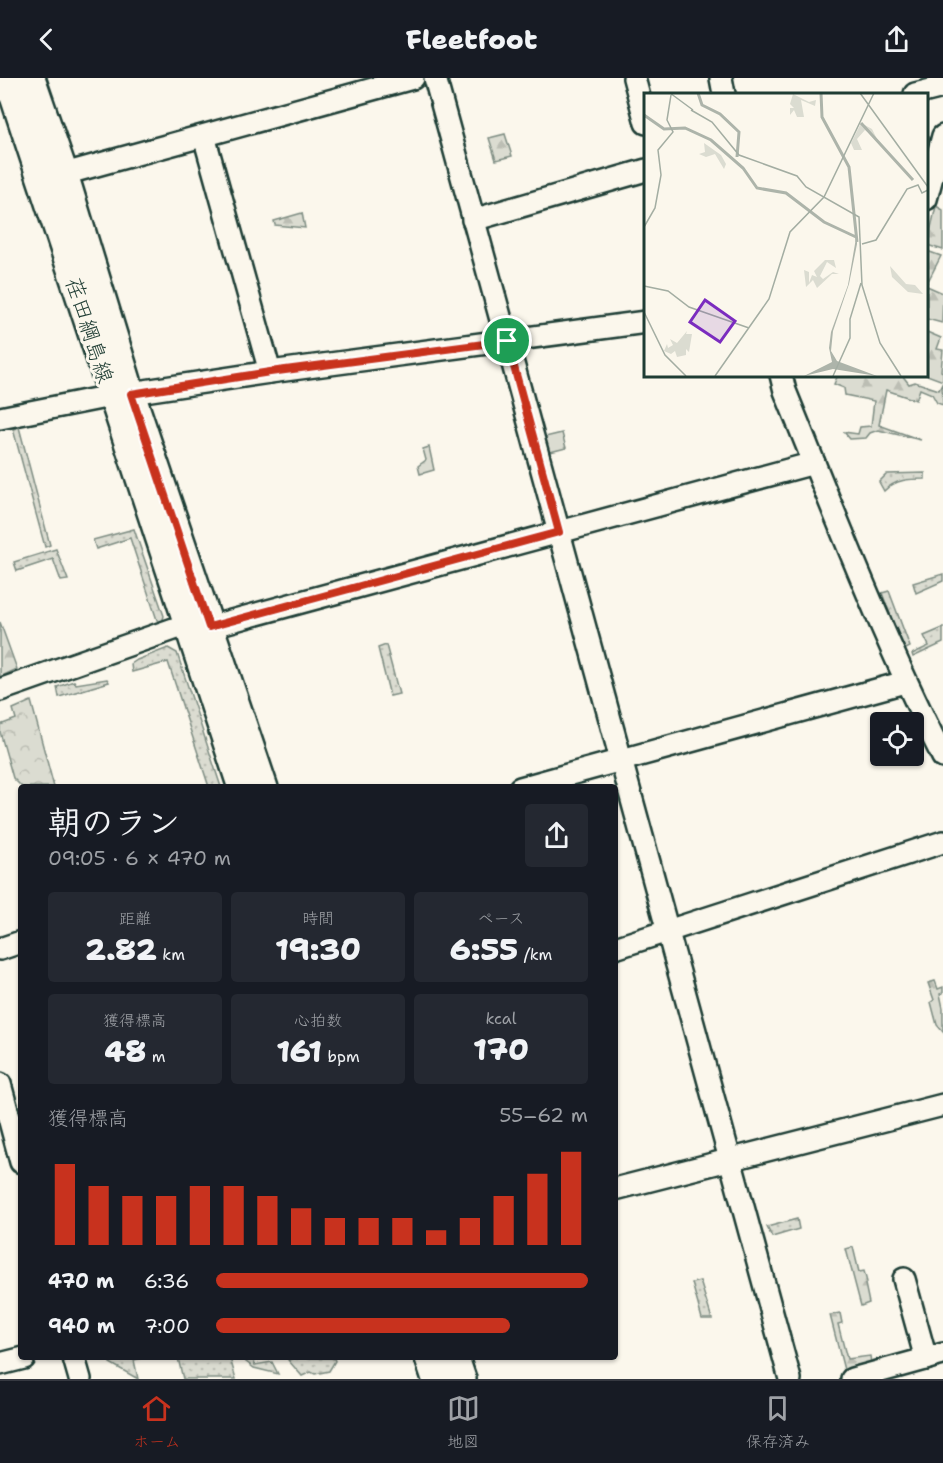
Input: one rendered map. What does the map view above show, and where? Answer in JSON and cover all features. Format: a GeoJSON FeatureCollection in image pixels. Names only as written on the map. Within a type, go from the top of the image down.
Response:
{"type":"FeatureCollection","features":[{"type":"Feature","properties":{"kind":"main road","name":"荏田綱島線"},"geometry":{"type":"LineString","coordinates":[[8,78],[121,395],[198,625],[241,784]]}},
{"type":"Feature","properties":{"kind":"main road","name":"荏田綱島線"},"geometry":{"type":"LineString","coordinates":[[31,78],[64,174],[121,395]]}},
{"type":"Feature","properties":{"kind":"main road","name":"荏田綱島線"},"geometry":{"type":"LineString","coordinates":[[198,625],[262,784]]}},
{"type":"Feature","properties":{"kind":"main road"},"geometry":{"type":"LineString","coordinates":[[430,1360],[436,1379]]}},
{"type":"Feature","properties":{"kind":"main road"},"geometry":{"type":"LineString","coordinates":[[456,1360],[462,1379]]}},
{"type":"Feature","properties":{"kind":"street"},"geometry":{"type":"LineString","coordinates":[[64,174],[413,78]]}},
{"type":"Feature","properties":{"kind":"street"},"geometry":{"type":"LineString","coordinates":[[435,78],[790,1379]]}},
{"type":"Feature","properties":{"kind":"street"},"geometry":{"type":"LineString","coordinates":[[634,78],[644,116]]}},
{"type":"Feature","properties":{"kind":"street"},"geometry":{"type":"LineString","coordinates":[[721,78],[724,93]]}},
{"type":"Feature","properties":{"kind":"street"},"geometry":{"type":"LineString","coordinates":[[919,93],[943,87]]}},
{"type":"Feature","properties":{"kind":"street"},"geometry":{"type":"LineString","coordinates":[[204,136],[270,372]]}},
{"type":"Feature","properties":{"kind":"street"},"geometry":{"type":"LineString","coordinates":[[928,195],[943,136]]}},
{"type":"Feature","properties":{"kind":"street"},"geometry":{"type":"LineString","coordinates":[[473,220],[644,171]]}},
{"type":"Feature","properties":{"kind":"street"},"geometry":{"type":"LineString","coordinates":[[0,418],[121,395],[270,372],[644,322]]}},
{"type":"Feature","properties":{"kind":"street"},"geometry":{"type":"LineString","coordinates":[[781,376],[814,463],[905,682],[943,757]]}},
{"type":"Feature","properties":{"kind":"street"},"geometry":{"type":"LineString","coordinates":[[0,690],[198,625],[559,532],[814,463]]}},
{"type":"Feature","properties":{"kind":"street"},"geometry":{"type":"LineString","coordinates":[[534,784],[905,682]]}},
{"type":"Feature","properties":{"kind":"street"},"geometry":{"type":"LineString","coordinates":[[618,947],[943,842]]}},
{"type":"Feature","properties":{"kind":"street"},"geometry":{"type":"LineString","coordinates":[[0,949],[18,943]]}},
{"type":"Feature","properties":{"kind":"street"},"geometry":{"type":"LineString","coordinates":[[0,1084],[14,1148]]}},
{"type":"Feature","properties":{"kind":"street"},"geometry":{"type":"LineString","coordinates":[[618,1188],[943,1105]]}},
{"type":"Feature","properties":{"kind":"street"},"geometry":{"type":"LineString","coordinates":[[852,1379],[934,1356],[904,1279]]}},
{"type":"Feature","properties":{"kind":"street"},"geometry":{"type":"LineString","coordinates":[[0,1364],[18,1360]]}},
{"type":"Feature","properties":{"kind":"street"},"geometry":{"type":"LineString","coordinates":[[75,1360],[80,1379]]}},
{"type":"Feature","properties":{"kind":"green space"},"geometry":{"type":"Polygon","coordinates":[[[505,134],[512,156],[496,160],[489,138],[505,134]]]}},
{"type":"Feature","properties":{"kind":"green space"},"geometry":{"type":"Polygon","coordinates":[[[936,206],[943,210],[943,250],[928,245],[936,206]]]}},
{"type":"Feature","properties":{"kind":"green space"},"geometry":{"type":"Polygon","coordinates":[[[302,213],[305,228],[275,225],[274,221],[302,213]]]}},
{"type":"Feature","properties":{"kind":"green space"},"geometry":{"type":"Polygon","coordinates":[[[928,252],[941,256],[928,281],[928,252]]]}},
{"type":"Feature","properties":{"kind":"green space"},"geometry":{"type":"Polygon","coordinates":[[[928,286],[943,293],[942,323],[928,319],[928,286]]]}},
{"type":"Feature","properties":{"kind":"green space"},"geometry":{"type":"Polygon","coordinates":[[[928,332],[941,338],[937,349],[943,350],[941,371],[943,381],[928,375],[928,332]]]}},
{"type":"Feature","properties":{"kind":"green space"},"geometry":{"type":"Polygon","coordinates":[[[903,376],[909,384],[915,382],[939,390],[942,384],[943,405],[937,403],[932,394],[920,389],[916,400],[886,390],[879,425],[921,440],[878,430],[870,433],[866,438],[850,439],[844,432],[858,434],[860,427],[871,426],[874,401],[845,395],[844,388],[834,384],[837,377],[903,376]]]}},
{"type":"Feature","properties":{"kind":"green space"},"geometry":{"type":"Polygon","coordinates":[[[19,427],[50,545],[45,547],[13,429],[19,427]]]}},
{"type":"Feature","properties":{"kind":"green space"},"geometry":{"type":"Polygon","coordinates":[[[562,433],[566,448],[546,453],[541,438],[562,433]]]}},
{"type":"Feature","properties":{"kind":"green space"},"geometry":{"type":"Polygon","coordinates":[[[429,447],[434,470],[420,474],[418,466],[426,460],[423,449],[429,447]]]}},
{"type":"Feature","properties":{"kind":"green space"},"geometry":{"type":"Polygon","coordinates":[[[925,473],[925,479],[898,482],[884,491],[879,482],[887,474],[925,473]]]}},
{"type":"Feature","properties":{"kind":"green space"},"geometry":{"type":"Polygon","coordinates":[[[134,529],[164,616],[162,622],[157,620],[130,538],[96,549],[93,540],[134,529]]]}},
{"type":"Feature","properties":{"kind":"green space"},"geometry":{"type":"Polygon","coordinates":[[[56,549],[68,580],[61,581],[53,559],[17,571],[14,562],[56,549]]]}},
{"type":"Feature","properties":{"kind":"green space"},"geometry":{"type":"Polygon","coordinates":[[[943,574],[943,581],[916,593],[913,583],[943,574]]]}},
{"type":"Feature","properties":{"kind":"green space"},"geometry":{"type":"Polygon","coordinates":[[[889,591],[910,647],[904,650],[882,593],[889,591]]]}},
{"type":"Feature","properties":{"kind":"green space"},"geometry":{"type":"Polygon","coordinates":[[[0,622],[17,669],[0,677],[0,622]]]}},
{"type":"Feature","properties":{"kind":"green space"},"geometry":{"type":"Polygon","coordinates":[[[943,628],[943,643],[913,657],[912,654],[929,646],[924,636],[943,628]]]}},
{"type":"Feature","properties":{"kind":"green space"},"geometry":{"type":"Polygon","coordinates":[[[386,645],[399,694],[390,696],[378,648],[386,645]]]}},
{"type":"Feature","properties":{"kind":"green space"},"geometry":{"type":"Polygon","coordinates":[[[168,648],[177,653],[220,784],[208,784],[168,662],[132,672],[131,664],[168,648]]]}},
{"type":"Feature","properties":{"kind":"green space"},"geometry":{"type":"Polygon","coordinates":[[[107,679],[109,682],[59,697],[57,687],[74,681],[76,684],[107,679]]]}},
{"type":"Feature","properties":{"kind":"green space"},"geometry":{"type":"Polygon","coordinates":[[[31,701],[53,784],[19,784],[13,778],[0,725],[16,719],[13,709],[31,701]]]}},
{"type":"Feature","properties":{"kind":"green space"},"geometry":{"type":"Polygon","coordinates":[[[935,981],[938,989],[943,987],[943,993],[940,994],[943,1008],[943,1032],[937,1025],[931,1002],[934,1000],[928,983],[935,981]]]}},
{"type":"Feature","properties":{"kind":"green space"},"geometry":{"type":"Polygon","coordinates":[[[797,1219],[799,1229],[772,1237],[767,1227],[797,1219]]]}},
{"type":"Feature","properties":{"kind":"green space"},"geometry":{"type":"Polygon","coordinates":[[[853,1247],[859,1272],[864,1271],[867,1282],[865,1284],[869,1303],[861,1306],[846,1249],[853,1247]]]}},
{"type":"Feature","properties":{"kind":"green space"},"geometry":{"type":"Polygon","coordinates":[[[700,1281],[712,1319],[702,1319],[692,1283],[700,1281]]]}},
{"type":"Feature","properties":{"kind":"green space"},"geometry":{"type":"Polygon","coordinates":[[[840,1313],[842,1323],[838,1324],[847,1359],[870,1356],[871,1363],[844,1370],[830,1315],[840,1313]]]}},
{"type":"Feature","properties":{"kind":"green space"},"geometry":{"type":"Polygon","coordinates":[[[112,1360],[134,1360],[138,1379],[110,1363],[112,1360]]]}},
{"type":"Feature","properties":{"kind":"green space"},"geometry":{"type":"Polygon","coordinates":[[[178,1360],[231,1360],[236,1379],[183,1379],[178,1360]]]}},
{"type":"Feature","properties":{"kind":"green space"},"geometry":{"type":"Polygon","coordinates":[[[244,1360],[254,1360],[255,1365],[272,1362],[278,1374],[254,1368],[244,1360]]]}},
{"type":"Feature","properties":{"kind":"green space"},"geometry":{"type":"Polygon","coordinates":[[[288,1360],[335,1360],[329,1371],[315,1374],[311,1372],[302,1376],[288,1360]]]}},
{"type":"Feature","properties":{"kind":"route"},"geometry":{"type":"LineString","coordinates":[[507,341],[559,532],[209,627],[131,394],[270,372],[507,341]]}}]}
